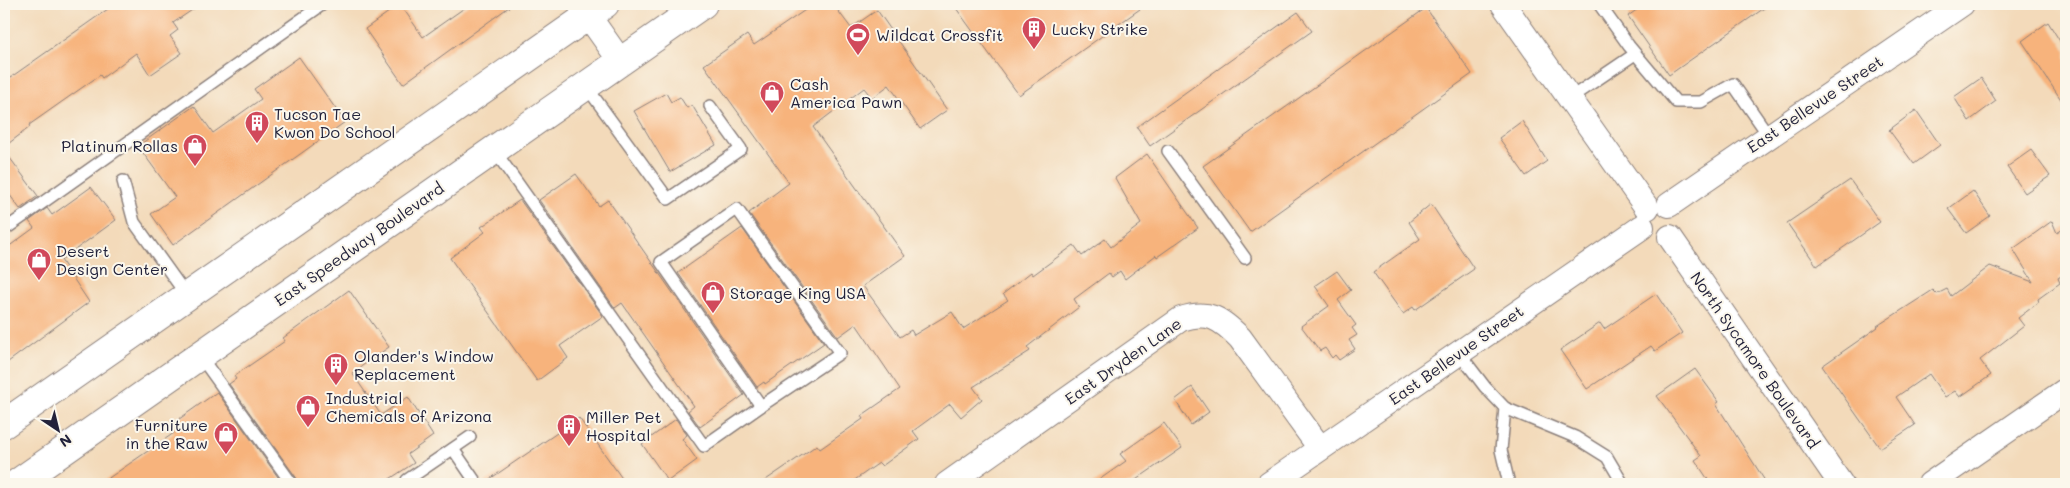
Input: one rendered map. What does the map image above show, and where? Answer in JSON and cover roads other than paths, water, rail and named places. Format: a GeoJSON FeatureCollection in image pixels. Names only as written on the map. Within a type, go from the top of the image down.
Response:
{"type":"FeatureCollection","features":[{"type":"Feature","properties":{"kind":"main road","name":"East Speedway Boulevard"},"geometry":{"type":"LineString","coordinates":[[16,484],[703,4]]}},
{"type":"Feature","properties":{"kind":"main road"},"geometry":{"type":"LineString","coordinates":[[4,424],[591,8]]}},
{"type":"Feature","properties":{"kind":"street"},"geometry":{"type":"LineString","coordinates":[[1503,4],[1653,213]]}},
{"type":"Feature","properties":{"kind":"street","name":"East Bellevue Street"},"geometry":{"type":"LineString","coordinates":[[1270,484],[1459,353],[1653,213],[1962,4]]}},
{"type":"Feature","properties":{"kind":"street"},"geometry":{"type":"LineString","coordinates":[[591,8],[621,62]]}},
{"type":"Feature","properties":{"kind":"street"},"geometry":{"type":"LineString","coordinates":[[1653,213],[1678,214],[1678,227],[1670,237],[1665,239],[1654,238],[1645,232],[1653,213]]}},
{"type":"Feature","properties":{"kind":"street","name":"North Sycamore Boulevard"},"geometry":{"type":"LineString","coordinates":[[1670,237],[1841,484]]}},
{"type":"Feature","properties":{"kind":"street","name":"East Dryden Lane"},"geometry":{"type":"LineString","coordinates":[[947,484],[1181,319],[1202,314],[1214,317],[1227,325],[1240,338],[1320,448]]}},
{"type":"Feature","properties":{"kind":"street"},"geometry":{"type":"LineString","coordinates":[[1930,484],[2066,390]]}},
{"type":"Feature","properties":{"kind":"street"},"geometry":{"type":"LineString","coordinates":[[4,474],[11,484]]}},
{"type":"Feature","properties":{"kind":"lane"},"geometry":{"type":"LineString","coordinates":[[4,230],[323,4]]}},
{"type":"Feature","properties":{"kind":"lane"},"geometry":{"type":"LineString","coordinates":[[1605,6],[1635,54],[1676,102],[1701,102],[1733,84],[1769,136]]}},
{"type":"Feature","properties":{"kind":"lane"},"geometry":{"type":"LineString","coordinates":[[1570,98],[1635,54]]}},
{"type":"Feature","properties":{"kind":"lane"},"geometry":{"type":"LineString","coordinates":[[586,86],[668,199],[741,149],[710,106]]}},
{"type":"Feature","properties":{"kind":"lane"},"geometry":{"type":"LineString","coordinates":[[494,150],[704,446],[762,406],[840,352],[736,209],[662,262],[762,406]]}},
{"type":"Feature","properties":{"kind":"lane"},"geometry":{"type":"LineString","coordinates":[[1168,151],[1245,258]]}},
{"type":"Feature","properties":{"kind":"lane"},"geometry":{"type":"LineString","coordinates":[[123,181],[134,222],[187,296]]}},
{"type":"Feature","properties":{"kind":"lane"},"geometry":{"type":"LineString","coordinates":[[1459,353],[1485,387],[1505,408],[1575,437],[1599,452],[1607,458],[1623,484]]}},
{"type":"Feature","properties":{"kind":"lane"},"geometry":{"type":"LineString","coordinates":[[200,356],[292,484]]}},
{"type":"Feature","properties":{"kind":"lane"},"geometry":{"type":"LineString","coordinates":[[1505,408],[1501,450],[1509,484]]}},
{"type":"Feature","properties":{"kind":"lane"},"geometry":{"type":"LineString","coordinates":[[407,480],[470,437]]}},
{"type":"Feature","properties":{"kind":"lane"},"geometry":{"type":"LineString","coordinates":[[453,449],[477,484]]}},
{"type":"Feature","properties":{"kind":"place","name":"Lucky Strike"},"geometry":{"type":"Point","coordinates":[1034,50]}},
{"type":"Feature","properties":{"kind":"place","name":"Wildcat Crossfit"},"geometry":{"type":"Point","coordinates":[858,56]}},
{"type":"Feature","properties":{"kind":"place","name":"Cash America Pawn"},"geometry":{"type":"Point","coordinates":[772,114]}},
{"type":"Feature","properties":{"kind":"place","name":"Tucson Tae Kwon Do School"},"geometry":{"type":"Point","coordinates":[257,144]}},
{"type":"Feature","properties":{"kind":"place","name":"Platinum Rollas"},"geometry":{"type":"Point","coordinates":[195,167]}},
{"type":"Feature","properties":{"kind":"place","name":"Desert Design Center"},"geometry":{"type":"Point","coordinates":[39,281]}},
{"type":"Feature","properties":{"kind":"place","name":"Storage King USA"},"geometry":{"type":"Point","coordinates":[713,314]}},
{"type":"Feature","properties":{"kind":"place","name":"Olander's Window Replacement"},"geometry":{"type":"Point","coordinates":[336,386]}},
{"type":"Feature","properties":{"kind":"place","name":"Industrial Chemicals of Arizona"},"geometry":{"type":"Point","coordinates":[308,428]}},
{"type":"Feature","properties":{"kind":"place","name":"Miller Pet Hospital"},"geometry":{"type":"Point","coordinates":[569,447]}},
{"type":"Feature","properties":{"kind":"place","name":"Furniture in the Raw"},"geometry":{"type":"Point","coordinates":[226,455]}}]}
